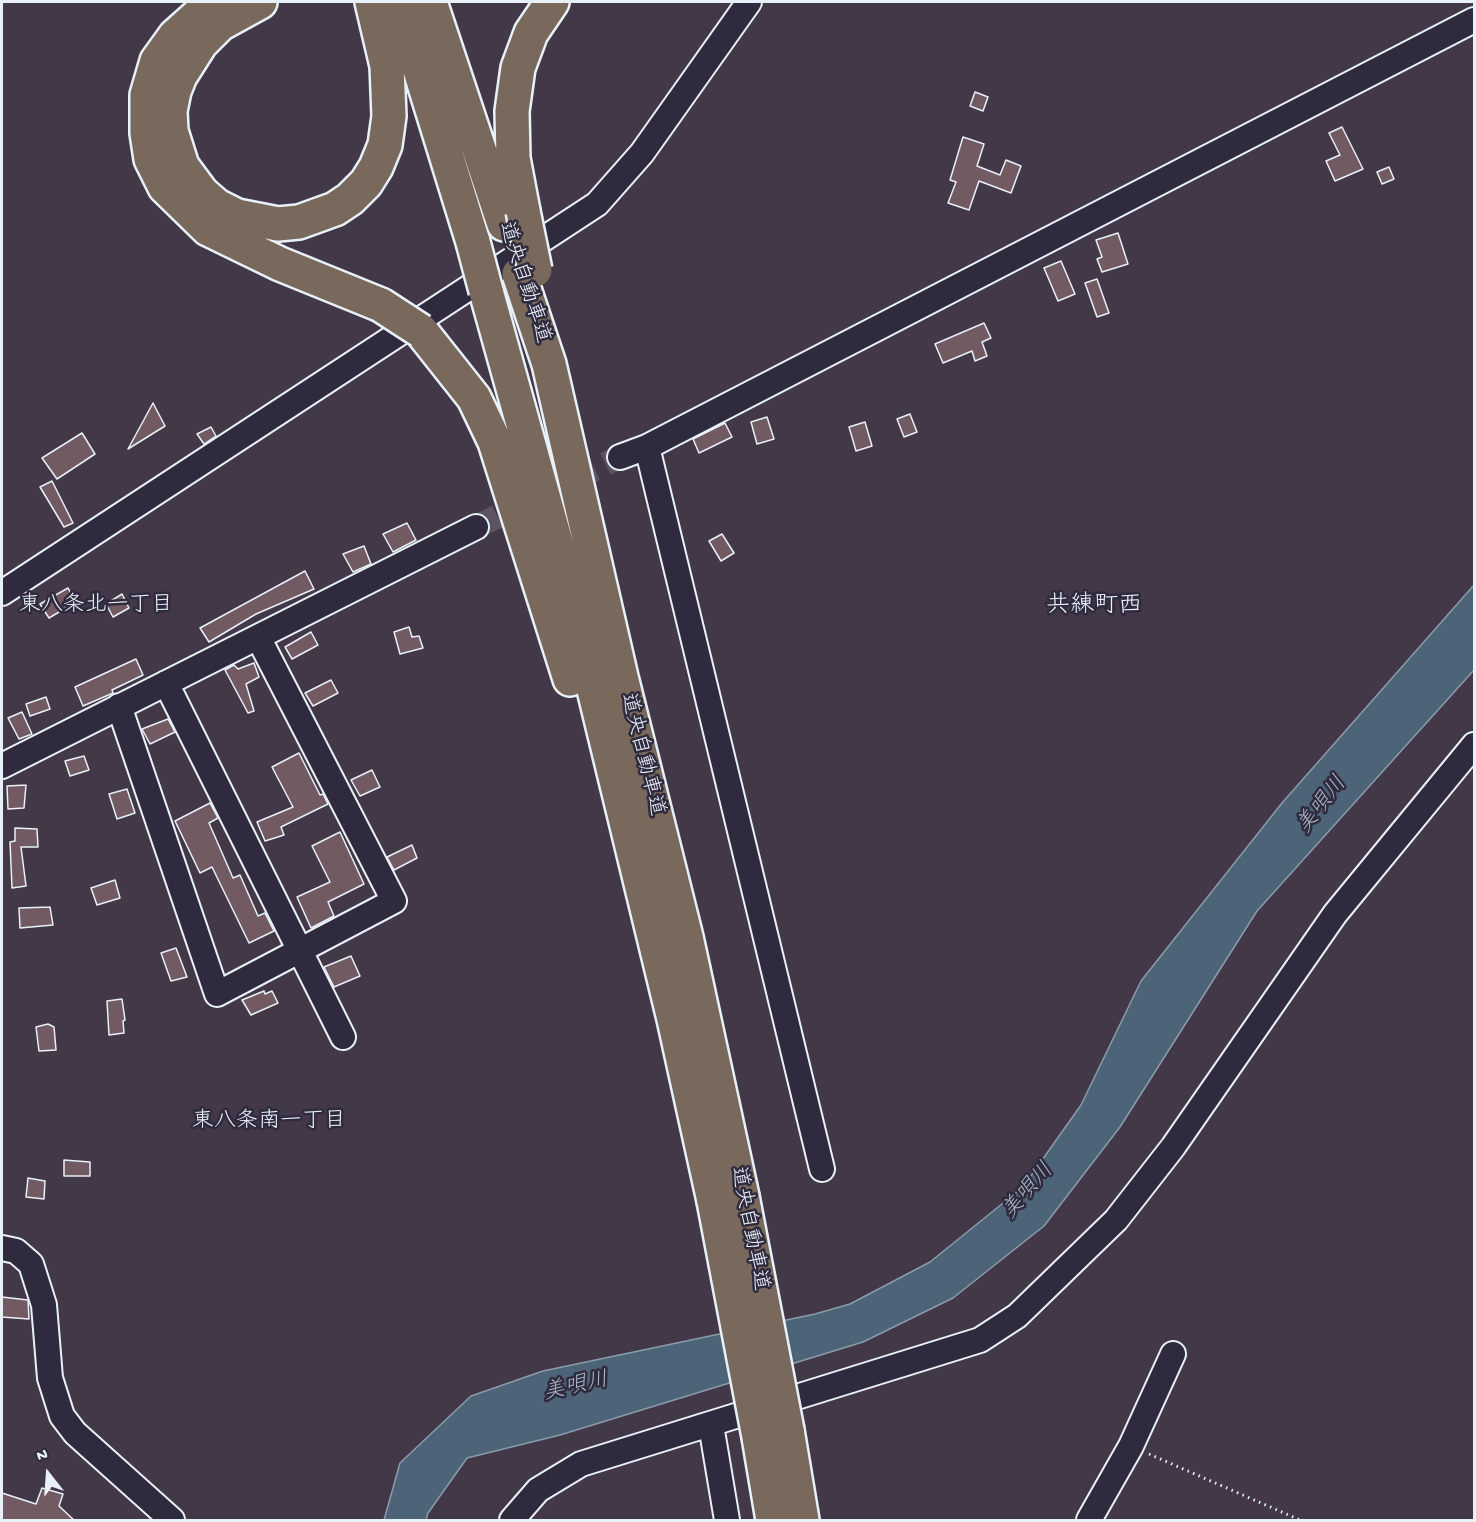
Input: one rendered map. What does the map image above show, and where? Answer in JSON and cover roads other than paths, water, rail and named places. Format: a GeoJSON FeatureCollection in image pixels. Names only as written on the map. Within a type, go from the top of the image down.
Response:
{"type":"FeatureCollection","features":[{"type":"Feature","properties":{"kind":"highway"},"geometry":{"type":"LineString","coordinates":[[213,2],[175,36],[158,61],[147,95],[147,133],[151,159],[165,187],[208,229],[280,264],[381,305],[421,331],[474,398],[495,442],[540,578],[674,1019]]}},
{"type":"Feature","properties":{"kind":"highway"},"geometry":{"type":"LineString","coordinates":[[260,2],[220,24],[201,43],[180,76],[174,91],[170,111],[171,131],[182,166],[191,180],[217,206],[237,216],[279,224],[299,222],[334,209],[350,199],[366,183],[376,166],[385,145],[389,116],[382,3]]}},
{"type":"Feature","properties":{"kind":"highway","name":"道央自動車道"},"geometry":{"type":"LineString","coordinates":[[430,2],[513,217],[527,272],[621,676],[686,937],[728,1198],[773,1434],[802,1521]]}},
{"type":"Feature","properties":{"kind":"highway"},"geometry":{"type":"LineString","coordinates":[[513,217],[512,111],[518,68],[531,33],[552,2]]}},
{"type":"Feature","properties":{"kind":"highway","name":"道央自動車道"},"geometry":{"type":"LineString","coordinates":[[382,3],[473,242],[574,607],[674,1019],[728,1198]]}},
{"type":"Feature","properties":{"kind":"highway","name":"道央自動車道"},"geometry":{"type":"LineString","coordinates":[[773,1434],[773,1521]]}},
{"type":"Feature","properties":{"kind":"street"},"geometry":{"type":"LineString","coordinates":[[2,593],[597,204],[642,153],[749,2]]}},
{"type":"Feature","properties":{"kind":"street"},"geometry":{"type":"LineString","coordinates":[[620,457],[647,447],[1474,21]]}},
{"type":"Feature","properties":{"kind":"street"},"geometry":{"type":"LineString","coordinates":[[647,447],[822,1169]]}},
{"type":"Feature","properties":{"kind":"street"},"geometry":{"type":"LineString","coordinates":[[2,766],[476,527]]}},
{"type":"Feature","properties":{"kind":"street"},"geometry":{"type":"LineString","coordinates":[[119,706],[217,994],[394,901],[258,637]]}},
{"type":"Feature","properties":{"kind":"street"},"geometry":{"type":"LineString","coordinates":[[166,683],[343,1037]]}},
{"type":"Feature","properties":{"kind":"street"},"geometry":{"type":"LineString","coordinates":[[512,1521],[538,1490],[581,1464],[980,1340],[1017,1316],[1116,1220],[1173,1147],[1335,914],[1474,745]]}},
{"type":"Feature","properties":{"kind":"street"},"geometry":{"type":"LineString","coordinates":[[2,1248],[16,1251],[32,1264],[44,1305],[50,1378],[62,1416],[75,1432],[172,1521]]}},
{"type":"Feature","properties":{"kind":"street"},"geometry":{"type":"LineString","coordinates":[[1089,1521],[1131,1446],[1173,1354]]}},
{"type":"Feature","properties":{"kind":"street"},"geometry":{"type":"LineString","coordinates":[[711,1425],[727,1521]]}},
{"type":"Feature","properties":{"kind":"water","name":"美唄川"},"geometry":{"type":"Polygon","coordinates":[[[1474,585],[1474,670],[1257,911],[1120,1127],[1044,1226],[953,1298],[863,1342],[560,1435],[467,1458],[428,1513],[426,1520],[384,1520],[400,1463],[471,1396],[543,1371],[815,1314],[850,1304],[930,1262],[1023,1187],[1081,1105],[1141,981],[1282,803],[1474,585]]]}},
{"type":"Feature","properties":{"kind":"tunnel"},"geometry":{"type":"LineString","coordinates":[[476,527],[620,457]]}},
{"type":"Feature","properties":{"kind":"district","name":"東八条北一丁目"},"geometry":{"type":"Point","coordinates":[96,607]}},
{"type":"Feature","properties":{"kind":"district","name":"共練町西"},"geometry":{"type":"Point","coordinates":[1094,607]}},
{"type":"Feature","properties":{"kind":"district","name":"東八条南一丁目"},"geometry":{"type":"Point","coordinates":[269,1123]}}]}
